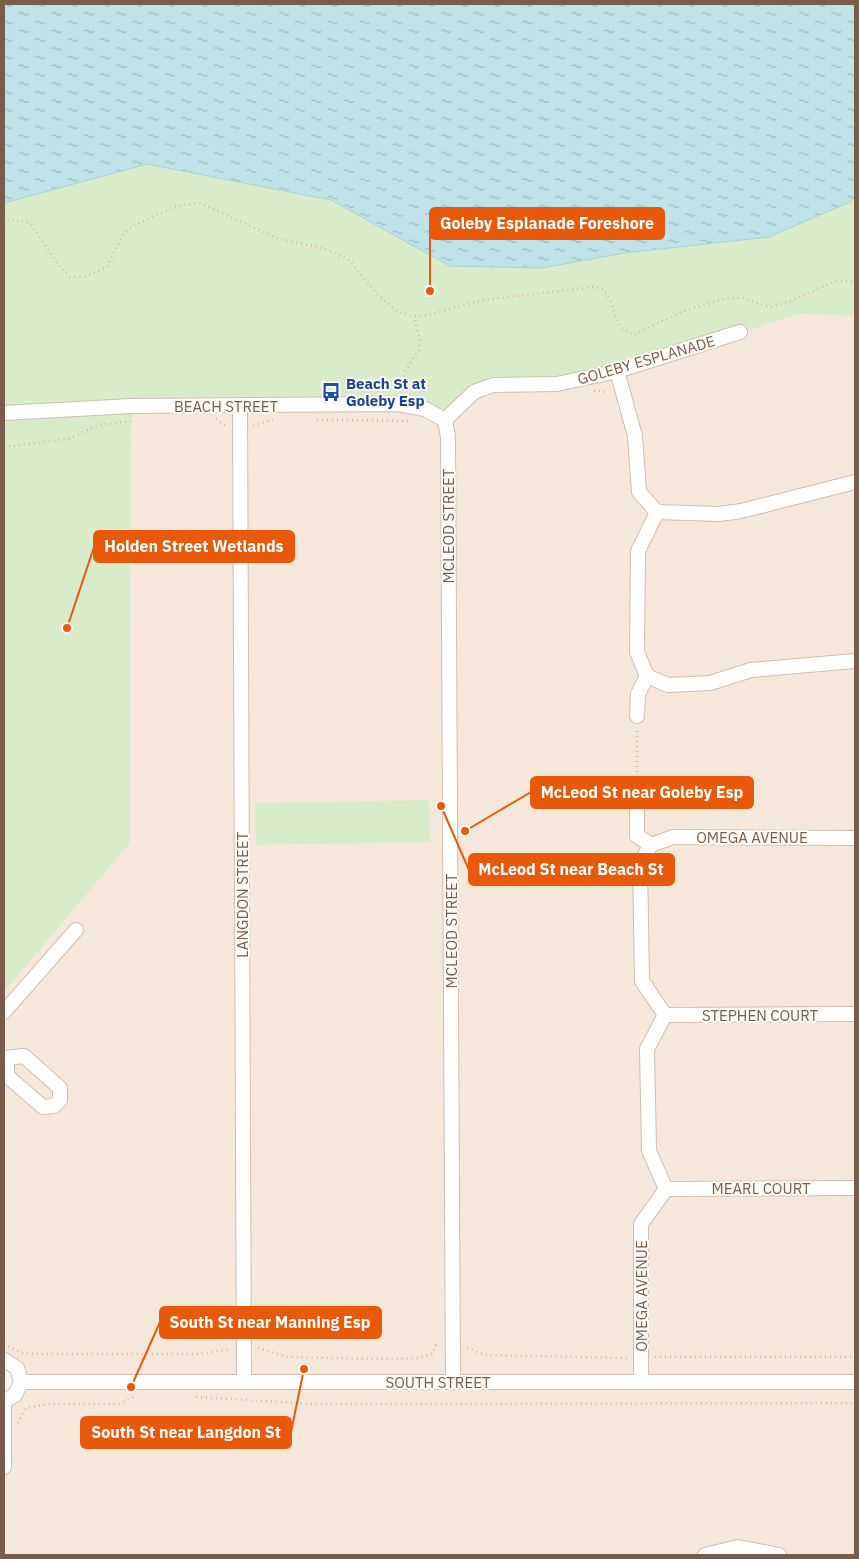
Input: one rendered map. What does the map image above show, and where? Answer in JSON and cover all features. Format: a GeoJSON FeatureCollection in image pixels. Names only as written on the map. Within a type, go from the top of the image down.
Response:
{"type":"FeatureCollection","features":[{"type":"Feature","properties":{"kind":"street","name":"GOLEBY ESPLANADE"},"geometry":{"type":"LineString","coordinates":[[445,420],[474,392],[493,385],[557,384],[617,371],[740,332]]}},
{"type":"Feature","properties":{"kind":"street"},"geometry":{"type":"LineString","coordinates":[[617,371],[635,436],[639,492],[657,512],[719,514],[740,511],[855,482]]}},
{"type":"Feature","properties":{"kind":"street","name":"BEACH STREET"},"geometry":{"type":"LineString","coordinates":[[4,413],[131,406],[240,407],[397,404],[425,409],[445,420]]}},
{"type":"Feature","properties":{"kind":"street","name":"LANGDON STREET"},"geometry":{"type":"LineString","coordinates":[[240,407],[244,1382]]}},
{"type":"Feature","properties":{"kind":"street","name":"MCLEOD STREET"},"geometry":{"type":"LineString","coordinates":[[445,420],[448,447],[453,1382]]}},
{"type":"Feature","properties":{"kind":"street"},"geometry":{"type":"LineString","coordinates":[[657,512],[638,551],[637,652],[647,676],[668,685],[710,683],[751,670],[855,661]]}},
{"type":"Feature","properties":{"kind":"street"},"geometry":{"type":"LineString","coordinates":[[638,716],[638,694],[647,676]]}},
{"type":"Feature","properties":{"kind":"street"},"geometry":{"type":"LineString","coordinates":[[637,786],[637,836],[651,845],[640,863],[642,981],[665,1016],[647,1049],[649,1151],[666,1189]]}},
{"type":"Feature","properties":{"kind":"street","name":"OMEGA AVENUE"},"geometry":{"type":"LineString","coordinates":[[651,845],[673,837],[855,838]]}},
{"type":"Feature","properties":{"kind":"street"},"geometry":{"type":"LineString","coordinates":[[4,1012],[76,930]]}},
{"type":"Feature","properties":{"kind":"street","name":"STEPHEN COURT"},"geometry":{"type":"LineString","coordinates":[[665,1016],[855,1014]]}},
{"type":"Feature","properties":{"kind":"street","name":"MEARL COURT"},"geometry":{"type":"LineString","coordinates":[[666,1189],[855,1188]]}},
{"type":"Feature","properties":{"kind":"street","name":"OMEGA AVENUE"},"geometry":{"type":"LineString","coordinates":[[641,1382],[641,1224],[666,1189]]}},
{"type":"Feature","properties":{"kind":"street"},"geometry":{"type":"LineString","coordinates":[[4,1360],[17,1368],[21,1382],[15,1395],[4,1401],[4,1467]]}},
{"type":"Feature","properties":{"kind":"street","name":"SOUTH STREET"},"geometry":{"type":"LineString","coordinates":[[21,1382],[855,1382]]}},
{"type":"Feature","properties":{"kind":"street"},"geometry":{"type":"LineString","coordinates":[[705,1555],[738,1547],[779,1555]]}},
{"type":"Feature","properties":{"kind":"path"},"geometry":{"type":"LineString","coordinates":[[4,224],[10,220],[30,223],[58,264],[70,277],[84,277],[107,267],[124,233],[137,224],[176,206],[200,203],[279,238],[322,248],[350,260],[376,293],[398,312],[414,316],[428,315],[482,300],[592,287],[604,290],[611,302],[619,326],[633,335],[681,312],[727,298],[743,298],[770,307],[791,302],[835,281],[855,282]]}},
{"type":"Feature","properties":{"kind":"path"},"geometry":{"type":"LineString","coordinates":[[397,404],[405,372],[418,350],[419,336],[414,316]]}},
{"type":"Feature","properties":{"kind":"path"},"geometry":{"type":"LineString","coordinates":[[637,786],[638,716]]}},
{"type":"Feature","properties":{"kind":"path"},"geometry":{"type":"LineString","coordinates":[[4,1344],[22,1353],[42,1354],[199,1354],[257,1348],[288,1357],[409,1358],[432,1354],[436,1345],[453,1344],[485,1355],[641,1358],[855,1357]]}},
{"type":"Feature","properties":{"kind":"path"},"geometry":{"type":"LineString","coordinates":[[4,1423],[19,1422],[26,1408],[49,1404],[118,1404],[141,1394]]}},
{"type":"Feature","properties":{"kind":"path"},"geometry":{"type":"LineString","coordinates":[[189,1397],[312,1404],[855,1403]]}},
{"type":"Feature","properties":{"kind":"shaded area"},"geometry":{"type":"Polygon","coordinates":[[[799,314],[855,316],[855,1555],[4,1555],[4,1401],[21,1381],[4,1360],[4,992],[130,843],[131,406],[474,392],[740,332],[799,314]],[[429,801],[256,803],[256,844],[429,842],[429,801]]]}},
{"type":"Feature","properties":{"kind":"green space"},"geometry":{"type":"Polygon","coordinates":[[[146,164],[331,200],[451,266],[542,268],[624,253],[769,237],[850,202],[855,197],[855,316],[799,314],[617,371],[493,385],[445,420],[425,409],[131,406],[130,843],[4,992],[4,203],[146,164]]]}},
{"type":"Feature","properties":{"kind":"green space"},"geometry":{"type":"Polygon","coordinates":[[[429,800],[430,842],[256,845],[255,803],[429,800]]]}},
{"type":"Feature","properties":{"kind":"water"},"geometry":{"type":"Polygon","coordinates":[[[4,4],[855,4],[855,197],[850,202],[769,237],[624,253],[542,268],[450,266],[331,200],[147,164],[4,203],[4,4]]]}},
{"type":"Feature","properties":{"kind":"place","name":"Goleby Esplanade Foreshore"},"geometry":{"type":"Point","coordinates":[430,291]}},
{"type":"Feature","properties":{"kind":"place","name":"Beach St at Goleby Esp"},"geometry":{"type":"Point","coordinates":[331,392]}},
{"type":"Feature","properties":{"kind":"place","name":"Holden Street Wetlands"},"geometry":{"type":"Point","coordinates":[67,628]}},
{"type":"Feature","properties":{"kind":"place","name":"McLeod St near Beach St"},"geometry":{"type":"Point","coordinates":[441,806]}},
{"type":"Feature","properties":{"kind":"place","name":"McLeod St near Goleby Esp"},"geometry":{"type":"Point","coordinates":[465,831]}},
{"type":"Feature","properties":{"kind":"place","name":"South St near Langdon St"},"geometry":{"type":"Point","coordinates":[304,1369]}},
{"type":"Feature","properties":{"kind":"place","name":"South St near Manning Esp"},"geometry":{"type":"Point","coordinates":[131,1387]}}]}
